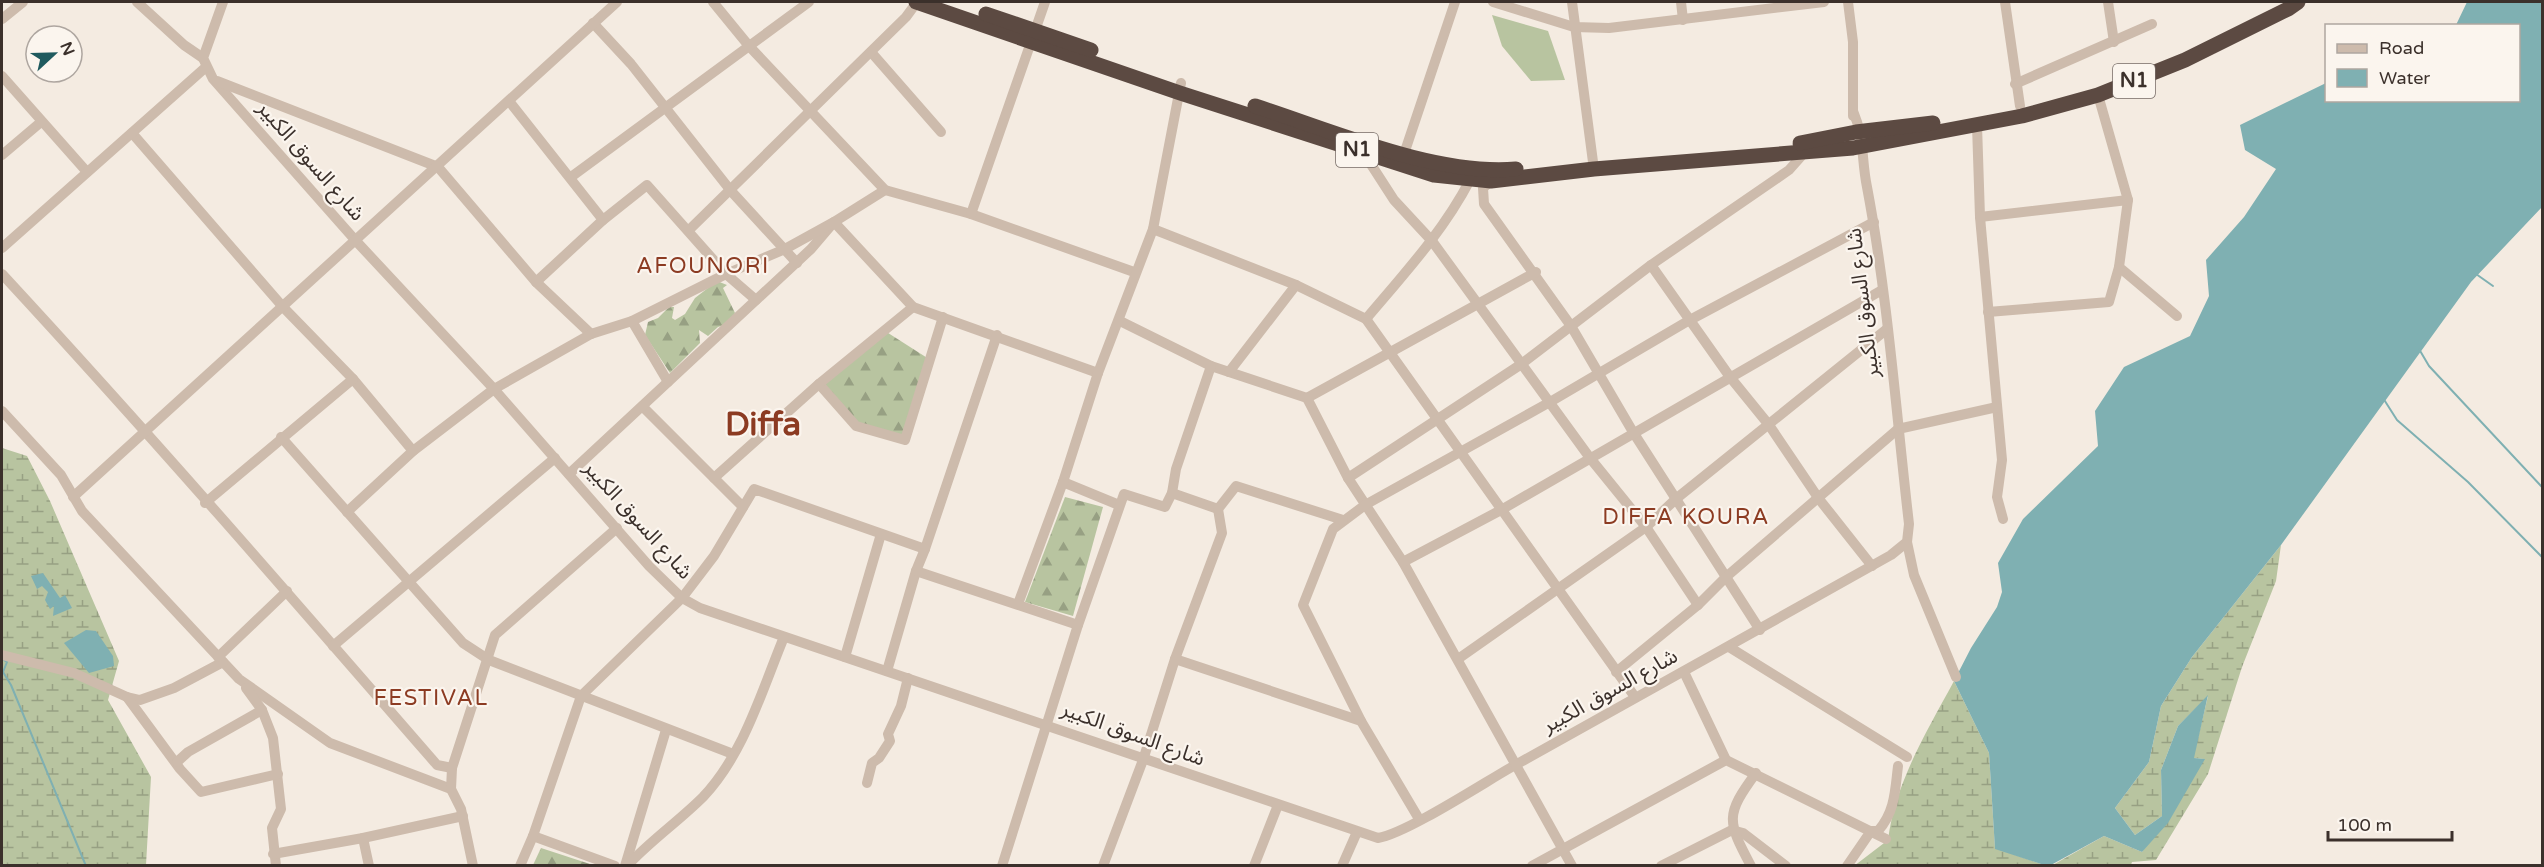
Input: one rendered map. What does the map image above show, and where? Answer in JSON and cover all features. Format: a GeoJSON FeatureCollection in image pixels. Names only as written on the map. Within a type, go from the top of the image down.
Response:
{"type":"FeatureCollection","features":[{"type":"Feature","properties":{"kind":"highway","name":"N1"},"geometry":{"type":"LineString","coordinates":[[917,2],[1033,36]]}},
{"type":"Feature","properties":{"kind":"highway","name":"N1"},"geometry":{"type":"LineString","coordinates":[[942,2],[1363,152],[1434,175],[1491,181],[1594,169],[1805,152],[2020,106],[2112,81],[2292,2]]}},
{"type":"Feature","properties":{"kind":"highway","name":"N1"},"geometry":{"type":"LineString","coordinates":[[1180,88],[1404,154],[1475,170],[1593,162],[1857,140],[1977,125],[2098,95],[2185,60],[2298,2]]}},
{"type":"Feature","properties":{"kind":"street"},"geometry":{"type":"LineString","coordinates":[[2,19],[23,2]]}},
{"type":"Feature","properties":{"kind":"street"},"geometry":{"type":"LineString","coordinates":[[137,2],[205,62]]}},
{"type":"Feature","properties":{"kind":"street"},"geometry":{"type":"LineString","coordinates":[[2,248],[132,133],[205,62],[223,2]]}},
{"type":"Feature","properties":{"kind":"street"},"geometry":{"type":"LineString","coordinates":[[73,497],[617,2]]}},
{"type":"Feature","properties":{"kind":"street"},"geometry":{"type":"LineString","coordinates":[[713,2],[749,46],[885,190],[971,214],[1134,272]]}},
{"type":"Feature","properties":{"kind":"street"},"geometry":{"type":"LineString","coordinates":[[571,177],[809,2]]}},
{"type":"Feature","properties":{"kind":"street"},"geometry":{"type":"LineString","coordinates":[[689,230],[731,191],[810,109],[871,52],[917,2]]}},
{"type":"Feature","properties":{"kind":"street"},"geometry":{"type":"LineString","coordinates":[[971,214],[1045,2]]}},
{"type":"Feature","properties":{"kind":"street"},"geometry":{"type":"LineString","coordinates":[[1404,154],[1455,2]]}},
{"type":"Feature","properties":{"kind":"street"},"geometry":{"type":"LineString","coordinates":[[1493,2],[1574,27],[1609,28],[1824,2]]}},
{"type":"Feature","properties":{"kind":"street"},"geometry":{"type":"LineString","coordinates":[[1572,2],[1593,162]]}},
{"type":"Feature","properties":{"kind":"street"},"geometry":{"type":"LineString","coordinates":[[1681,2],[1683,20]]}},
{"type":"Feature","properties":{"kind":"street","name":"شارع السوق الكبير"},"geometry":{"type":"LineString","coordinates":[[205,62],[213,79],[356,241],[494,389],[649,566],[682,598],[700,608],[1047,724],[1143,760],[1357,832],[1382,837],[1419,819],[1635,697],[1760,630],[1872,566],[1907,542],[1909,524],[1874,222],[1853,111],[1852,42],[1848,2]]}},
{"type":"Feature","properties":{"kind":"street"},"geometry":{"type":"LineString","coordinates":[[2005,2],[2015,84],[2020,106]]}},
{"type":"Feature","properties":{"kind":"street"},"geometry":{"type":"LineString","coordinates":[[2108,2],[2114,42]]}},
{"type":"Feature","properties":{"kind":"street"},"geometry":{"type":"LineString","coordinates":[[593,23],[631,64],[731,191],[796,263]]}},
{"type":"Feature","properties":{"kind":"street"},"geometry":{"type":"LineString","coordinates":[[2015,84],[2152,24]]}},
{"type":"Feature","properties":{"kind":"street"},"geometry":{"type":"LineString","coordinates":[[871,52],[940,132]]}},
{"type":"Feature","properties":{"kind":"street"},"geometry":{"type":"LineString","coordinates":[[2,76],[87,172]]}},
{"type":"Feature","properties":{"kind":"street"},"geometry":{"type":"LineString","coordinates":[[213,79],[438,167],[537,282],[591,334]]}},
{"type":"Feature","properties":{"kind":"street"},"geometry":{"type":"LineString","coordinates":[[1018,604],[1063,482],[1098,373],[1120,321],[1134,272],[1153,229],[1180,88]]}},
{"type":"Feature","properties":{"kind":"street"},"geometry":{"type":"LineString","coordinates":[[1988,312],[2109,302],[2119,267],[2128,200],[2098,95]]}},
{"type":"Feature","properties":{"kind":"street"},"geometry":{"type":"LineString","coordinates":[[509,101],[603,220]]}},
{"type":"Feature","properties":{"kind":"street"},"geometry":{"type":"LineString","coordinates":[[2,155],[41,122]]}},
{"type":"Feature","properties":{"kind":"street"},"geometry":{"type":"LineString","coordinates":[[1977,125],[1980,217],[2002,459],[1997,497],[2003,519]]}},
{"type":"Feature","properties":{"kind":"street"},"geometry":{"type":"LineString","coordinates":[[132,133],[283,307],[353,379],[413,451]]}},
{"type":"Feature","properties":{"kind":"street"},"geometry":{"type":"LineString","coordinates":[[1363,152],[1394,200],[1432,241],[1475,304],[1590,458],[1646,527],[1698,605]]}},
{"type":"Feature","properties":{"kind":"street"},"geometry":{"type":"LineString","coordinates":[[1348,478],[1521,364],[1651,265],[1789,170],[1805,152]]}},
{"type":"Feature","properties":{"kind":"street"},"geometry":{"type":"LineString","coordinates":[[1366,320],[1432,241],[1458,204],[1470,180]]}},
{"type":"Feature","properties":{"kind":"street"},"geometry":{"type":"LineString","coordinates":[[1491,181],[1483,188],[1484,204],[1536,272],[1571,326],[1600,372],[1633,432],[1760,630]]}},
{"type":"Feature","properties":{"kind":"street"},"geometry":{"type":"LineString","coordinates":[[537,282],[603,220],[647,185],[726,274],[756,300]]}},
{"type":"Feature","properties":{"kind":"street"},"geometry":{"type":"LineString","coordinates":[[348,512],[413,451],[494,389],[591,334],[632,321],[726,274],[785,249],[885,190]]}},
{"type":"Feature","properties":{"kind":"street"},"geometry":{"type":"LineString","coordinates":[[1980,217],[2128,200]]}},
{"type":"Feature","properties":{"kind":"street"},"geometry":{"type":"LineString","coordinates":[[569,474],[796,263],[834,222]]}},
{"type":"Feature","properties":{"kind":"street"},"geometry":{"type":"LineString","coordinates":[[834,222],[913,307],[997,335],[1098,373]]}},
{"type":"Feature","properties":{"kind":"street"},"geometry":{"type":"LineString","coordinates":[[1419,819],[1360,721],[1303,606],[1332,529],[1365,505],[1550,402],[1688,321],[1874,222]]}},
{"type":"Feature","properties":{"kind":"street"},"geometry":{"type":"LineString","coordinates":[[1153,229],[1296,285],[1366,320],[1635,697]]}},
{"type":"Feature","properties":{"kind":"street"},"geometry":{"type":"LineString","coordinates":[[1651,265],[1688,321],[1769,425],[1819,499],[1872,566]]}},
{"type":"Feature","properties":{"kind":"street"},"geometry":{"type":"LineString","coordinates":[[2119,267],[2177,316]]}},
{"type":"Feature","properties":{"kind":"street"},"geometry":{"type":"LineString","coordinates":[[1307,398],[1536,272]]}},
{"type":"Feature","properties":{"kind":"street"},"geometry":{"type":"LineString","coordinates":[[2,274],[147,431],[205,503],[286,591],[437,765],[452,768]]}},
{"type":"Feature","properties":{"kind":"street"},"geometry":{"type":"LineString","coordinates":[[1229,372],[1296,285]]}},
{"type":"Feature","properties":{"kind":"street"},"geometry":{"type":"LineString","coordinates":[[1403,562],[1501,510],[1882,290]]}},
{"type":"Feature","properties":{"kind":"street"},"geometry":{"type":"LineString","coordinates":[[714,478],[819,384],[913,307]]}},
{"type":"Feature","properties":{"kind":"street"},"geometry":{"type":"LineString","coordinates":[[819,384],[856,426],[904,440],[943,317]]}},
{"type":"Feature","properties":{"kind":"street"},"geometry":{"type":"LineString","coordinates":[[632,321],[668,382]]}},
{"type":"Feature","properties":{"kind":"street"},"geometry":{"type":"LineString","coordinates":[[1120,321],[1211,366],[1307,398],[1348,478],[1403,562],[1572,866]]}},
{"type":"Feature","properties":{"kind":"street"},"geometry":{"type":"LineString","coordinates":[[1458,659],[1560,590],[1646,527],[1677,498],[1887,329]]}},
{"type":"Feature","properties":{"kind":"street"},"geometry":{"type":"LineString","coordinates":[[887,671],[916,571],[997,335]]}},
{"type":"Feature","properties":{"kind":"street"},"geometry":{"type":"LineString","coordinates":[[1002,866],[1078,625],[1119,505],[1124,494],[1165,507],[1172,493],[1176,469],[1211,366]]}},
{"type":"Feature","properties":{"kind":"street"},"geometry":{"type":"LineString","coordinates":[[205,503],[280,437],[353,379]]}},
{"type":"Feature","properties":{"kind":"street"},"geometry":{"type":"LineString","coordinates":[[643,407],[743,507]]}},
{"type":"Feature","properties":{"kind":"street"},"geometry":{"type":"LineString","coordinates":[[1616,672],[1698,605],[1726,577],[1898,429],[1997,407]]}},
{"type":"Feature","properties":{"kind":"street"},"geometry":{"type":"LineString","coordinates":[[2,411],[61,475],[82,511],[241,681],[262,710],[273,738],[278,774],[280,809],[272,828],[274,860],[463,816]]}},
{"type":"Feature","properties":{"kind":"street"},"geometry":{"type":"LineString","coordinates":[[280,437],[411,581],[463,642],[489,660],[733,754]]}},
{"type":"Feature","properties":{"kind":"street"},"geometry":{"type":"LineString","coordinates":[[333,646],[555,458]]}},
{"type":"Feature","properties":{"kind":"street"},"geometry":{"type":"LineString","coordinates":[[1063,482],[1119,505]]}},
{"type":"Feature","properties":{"kind":"street"},"geometry":{"type":"LineString","coordinates":[[1103,866],[1143,760],[1175,659],[1222,533],[1218,509],[1236,486],[1343,520]]}},
{"type":"Feature","properties":{"kind":"street"},"geometry":{"type":"LineString","coordinates":[[520,866],[533,836],[581,696],[682,598],[714,556],[754,489],[925,549]]}},
{"type":"Feature","properties":{"kind":"street"},"geometry":{"type":"LineString","coordinates":[[1172,493],[1218,509]]}},
{"type":"Feature","properties":{"kind":"street"},"geometry":{"type":"LineString","coordinates":[[473,866],[463,816],[451,789],[452,768],[489,660],[495,635],[617,528]]}},
{"type":"Feature","properties":{"kind":"street"},"geometry":{"type":"LineString","coordinates":[[845,657],[881,534]]}},
{"type":"Feature","properties":{"kind":"street"},"geometry":{"type":"LineString","coordinates":[[1907,542],[1914,575],[1956,676]]}},
{"type":"Feature","properties":{"kind":"street"},"geometry":{"type":"LineString","coordinates":[[916,571],[1078,625]]}},
{"type":"Feature","properties":{"kind":"street"},"geometry":{"type":"LineString","coordinates":[[2,655],[74,673],[127,697],[140,700],[174,688],[221,659],[286,591]]}},
{"type":"Feature","properties":{"kind":"street"},"geometry":{"type":"LineString","coordinates":[[626,866],[704,796],[733,754],[744,736],[784,636]]}},
{"type":"Feature","properties":{"kind":"street"},"geometry":{"type":"LineString","coordinates":[[1729,647],[1907,757]]}},
{"type":"Feature","properties":{"kind":"street"},"geometry":{"type":"LineString","coordinates":[[1175,659],[1360,721]]}},
{"type":"Feature","properties":{"kind":"street"},"geometry":{"type":"LineString","coordinates":[[1684,672],[1726,760],[1886,839]]}},
{"type":"Feature","properties":{"kind":"street"},"geometry":{"type":"LineString","coordinates":[[867,783],[872,763],[879,758],[890,741],[888,734],[902,706],[908,678]]}},
{"type":"Feature","properties":{"kind":"street"},"geometry":{"type":"LineString","coordinates":[[241,681],[330,743],[451,789]]}},
{"type":"Feature","properties":{"kind":"street"},"geometry":{"type":"LineString","coordinates":[[127,697],[201,792],[278,774]]}},
{"type":"Feature","properties":{"kind":"street"},"geometry":{"type":"LineString","coordinates":[[177,762],[188,752],[228,732],[262,710]]}},
{"type":"Feature","properties":{"kind":"street"},"geometry":{"type":"LineString","coordinates":[[626,866],[666,730]]}},
{"type":"Feature","properties":{"kind":"street"},"geometry":{"type":"LineString","coordinates":[[1532,866],[1726,760]]}},
{"type":"Feature","properties":{"kind":"street"},"geometry":{"type":"LineString","coordinates":[[1871,831],[1878,831],[1887,820],[1893,805],[1898,766]]}},
{"type":"Feature","properties":{"kind":"street"},"geometry":{"type":"LineString","coordinates":[[1751,866],[1732,830],[1737,800],[1756,773]]}},
{"type":"Feature","properties":{"kind":"street"},"geometry":{"type":"LineString","coordinates":[[1254,866],[1278,805]]}},
{"type":"Feature","properties":{"kind":"street"},"geometry":{"type":"LineString","coordinates":[[1669,864],[1732,830],[1743,833],[1786,866]]}},
{"type":"Feature","properties":{"kind":"street"},"geometry":{"type":"LineString","coordinates":[[1847,866],[1871,831]]}},
{"type":"Feature","properties":{"kind":"street"},"geometry":{"type":"LineString","coordinates":[[1342,866],[1357,832]]}},
{"type":"Feature","properties":{"kind":"street"},"geometry":{"type":"LineString","coordinates":[[533,836],[615,866]]}},
{"type":"Feature","properties":{"kind":"street"},"geometry":{"type":"LineString","coordinates":[[363,838],[369,866]]}},
{"type":"Feature","properties":{"kind":"green space"},"geometry":{"type":"Polygon","coordinates":[[[1492,15],[1548,31],[1565,80],[1531,81],[1502,46],[1492,15]]]}},
{"type":"Feature","properties":{"kind":"green space"},"geometry":{"type":"Polygon","coordinates":[[[717,281],[727,285],[723,288],[735,313],[731,323],[718,327],[708,336],[699,330],[700,343],[670,373],[645,335],[648,322],[658,318],[669,307],[674,307],[672,318],[675,320],[685,314],[695,298],[717,281]]]}},
{"type":"Feature","properties":{"kind":"green space"},"geometry":{"type":"Polygon","coordinates":[[[885,331],[932,361],[902,438],[856,424],[820,383],[885,331]]]}},
{"type":"Feature","properties":{"kind":"green space"},"geometry":{"type":"Polygon","coordinates":[[[2,448],[27,456],[50,501],[119,661],[108,700],[151,777],[146,865],[2,865],[2,448]]]}},
{"type":"Feature","properties":{"kind":"green space"},"geometry":{"type":"Polygon","coordinates":[[[1065,497],[1103,507],[1073,616],[1025,602],[1065,497]]]}},
{"type":"Feature","properties":{"kind":"green space"},"geometry":{"type":"Polygon","coordinates":[[[2281,545],[2276,581],[2242,667],[2208,774],[2156,860],[2132,862],[2131,865],[2051,866],[2104,836],[2142,852],[2204,759],[2193,758],[2208,696],[2178,726],[2161,770],[2162,816],[2135,835],[2115,808],[2149,762],[2161,706],[2192,657],[2281,545]]]}},
{"type":"Feature","properties":{"kind":"green space"},"geometry":{"type":"Polygon","coordinates":[[[1954,681],[1989,753],[1995,848],[2044,865],[1854,866],[1888,840],[1897,798],[1905,778],[1923,738],[1954,681]]]}},
{"type":"Feature","properties":{"kind":"green space"},"geometry":{"type":"Polygon","coordinates":[[[541,848],[593,865],[533,865],[541,848]]]}},
{"type":"Feature","properties":{"kind":"water"},"geometry":{"type":"Polygon","coordinates":[[[2467,2],[2542,2],[2542,207],[2471,282],[2281,545],[2192,657],[2161,706],[2149,762],[2115,808],[2135,835],[2162,816],[2161,770],[2178,726],[2208,695],[2194,758],[2205,759],[2168,823],[2142,852],[2104,836],[2051,865],[2044,865],[1995,849],[1989,753],[1954,681],[1971,648],[1997,607],[2002,592],[1998,563],[2023,519],[2098,446],[2095,411],[2124,367],[2190,336],[2209,296],[2206,260],[2244,217],[2276,169],[2245,150],[2240,125],[2325,83],[2325,102],[2520,102],[2520,24],[2456,24],[2467,2]]]}},
{"type":"Feature","properties":{"kind":"water"},"geometry":{"type":"Polygon","coordinates":[[[43,573],[60,598],[65,595],[72,608],[53,616],[54,606],[50,609],[45,600],[48,592],[42,586],[37,589],[31,576],[43,573]]]}},
{"type":"Feature","properties":{"kind":"water"},"geometry":{"type":"Polygon","coordinates":[[[86,630],[96,631],[113,656],[114,666],[89,673],[64,643],[86,630]]]}},
{"type":"Feature","properties":{"kind":"waterway"},"geometry":{"type":"LineString","coordinates":[[2476,274],[2493,286]]}},
{"type":"Feature","properties":{"kind":"waterway"},"geometry":{"type":"LineString","coordinates":[[2419,349],[2429,366],[2542,487]]}},
{"type":"Feature","properties":{"kind":"waterway"},"geometry":{"type":"LineString","coordinates":[[2383,398],[2397,420],[2468,482],[2542,557]]}},
{"type":"Feature","properties":{"kind":"waterway"},"geometry":{"type":"LineString","coordinates":[[4,660],[7,662],[3,672],[11,685],[86,866]]}},
{"type":"Feature","properties":{"kind":"district","name":"AFOUNORI"},"geometry":{"type":"Point","coordinates":[703,266]}},
{"type":"Feature","properties":{"kind":"district","name":"Diffa"},"geometry":{"type":"Point","coordinates":[763,424]}},
{"type":"Feature","properties":{"kind":"district","name":"DIFFA KOURA"},"geometry":{"type":"Point","coordinates":[1686,517]}},
{"type":"Feature","properties":{"kind":"district","name":"FESTIVAL"},"geometry":{"type":"Point","coordinates":[431,698]}}]}
